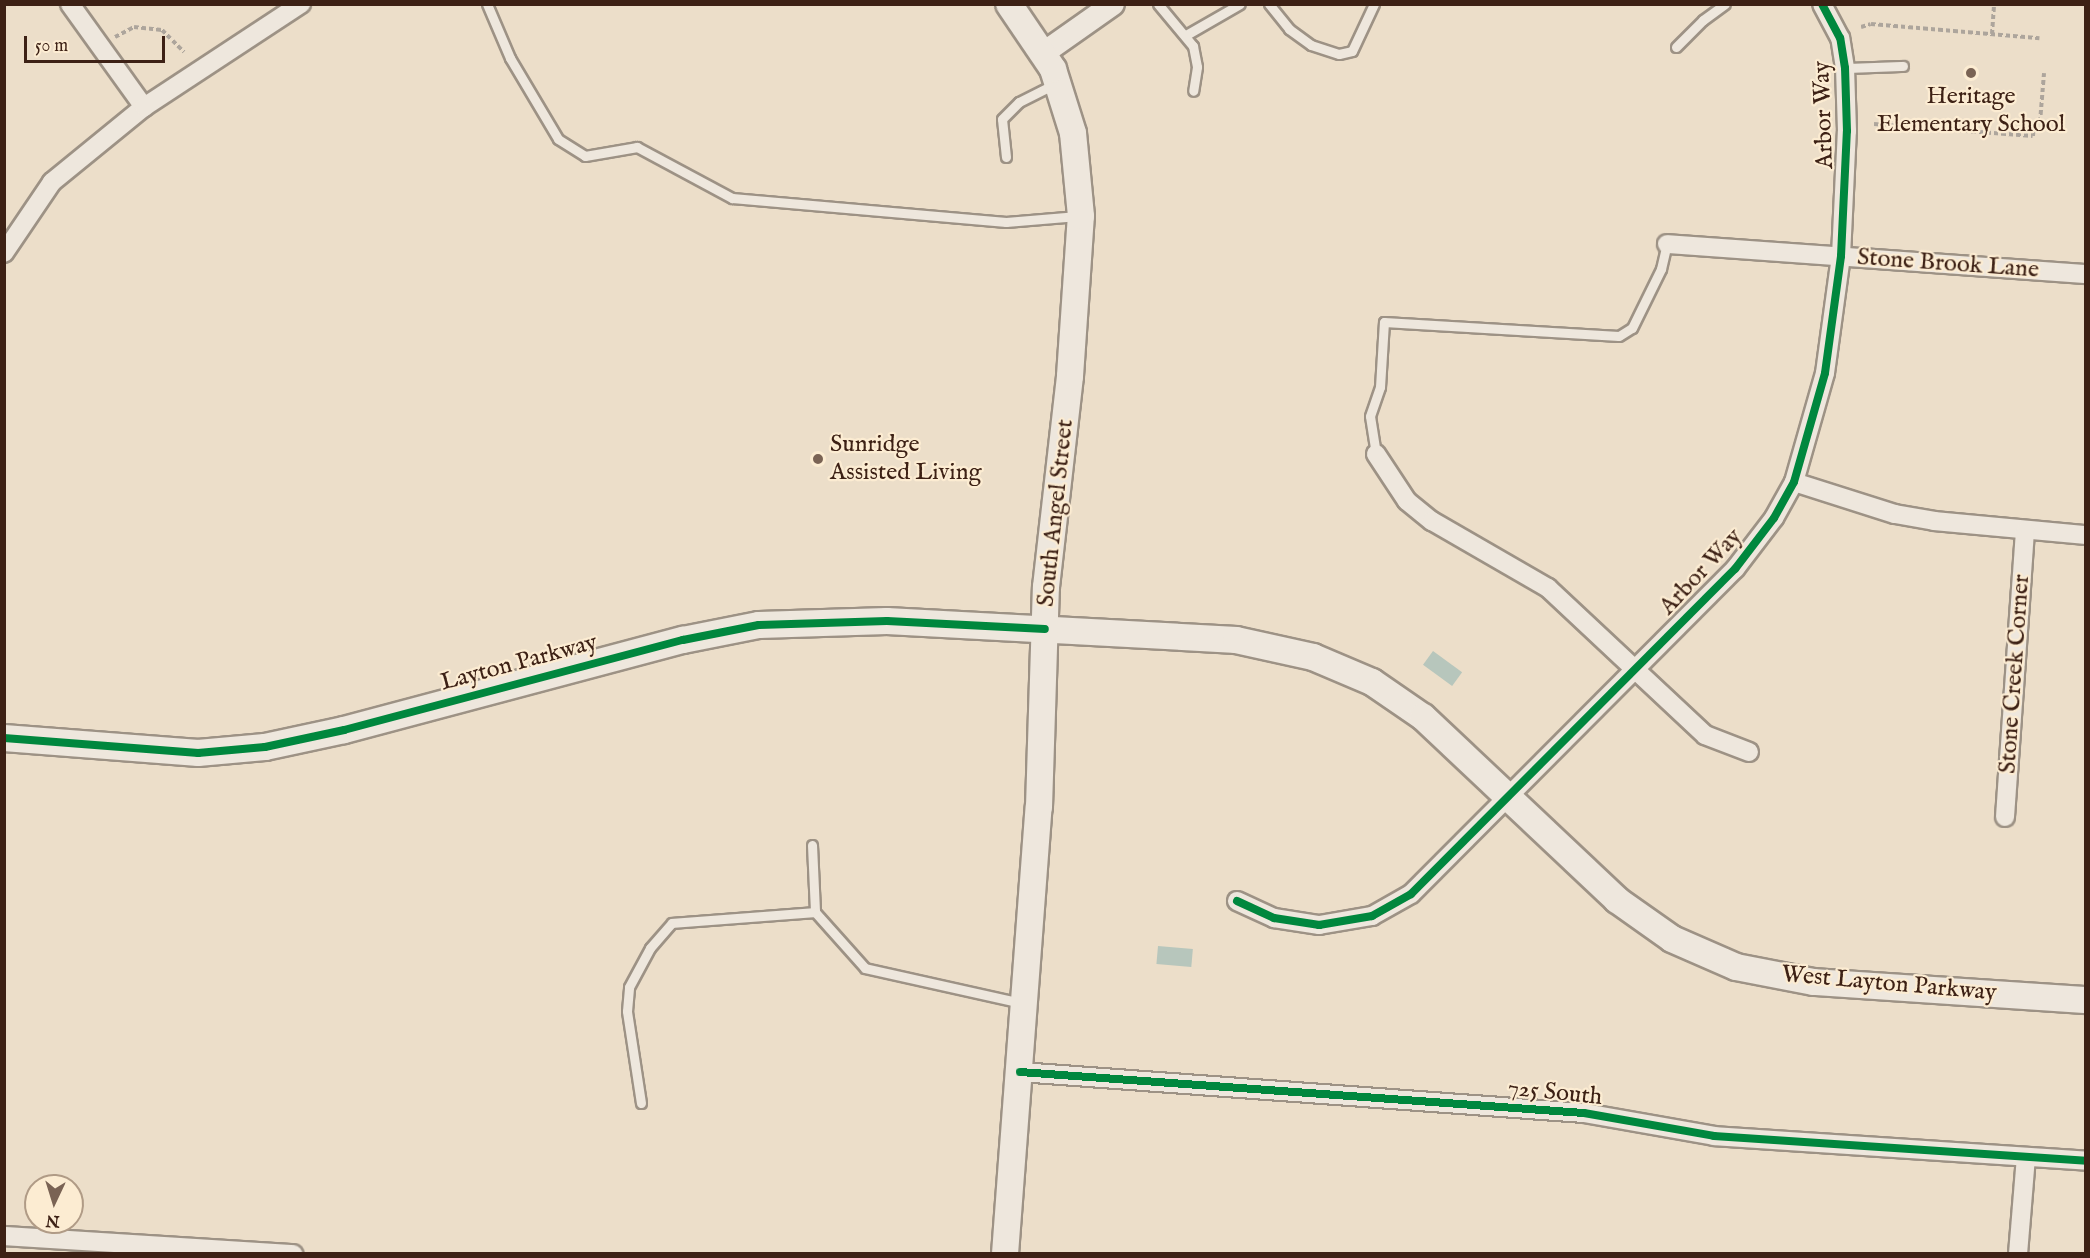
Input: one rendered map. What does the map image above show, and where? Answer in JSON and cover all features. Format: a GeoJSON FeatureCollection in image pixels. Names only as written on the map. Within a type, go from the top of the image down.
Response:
{"type":"FeatureCollection","features":[{"type":"Feature","properties":{"kind":"main road","name":"South Angel Street"},"geometry":{"type":"LineString","coordinates":[[1005,1254],[1039,807],[1045,629],[1081,216],[1073,133],[1057,83],[1045,52],[1009,4]]}},
{"type":"Feature","properties":{"kind":"main road","name":"Layton Parkway"},"geometry":{"type":"LineString","coordinates":[[4,738],[198,753],[254,748],[344,730],[683,640],[759,625],[887,621],[1045,629]]}},
{"type":"Feature","properties":{"kind":"main road","name":"West Layton Parkway"},"geometry":{"type":"LineString","coordinates":[[1045,629],[1236,640],[1313,657],[1372,682],[1424,717],[1617,900],[1672,939],[1736,967],[1814,982],[2085,1000]]}},
{"type":"Feature","properties":{"kind":"street"},"geometry":{"type":"LineString","coordinates":[[70,4],[144,107]]}},
{"type":"Feature","properties":{"kind":"street"},"geometry":{"type":"LineString","coordinates":[[4,253],[52,182],[144,107],[301,4]]}},
{"type":"Feature","properties":{"kind":"street"},"geometry":{"type":"LineString","coordinates":[[1045,52],[1113,4]]}},
{"type":"Feature","properties":{"kind":"street","name":"Arbor Way"},"geometry":{"type":"LineString","coordinates":[[1237,901],[1274,918],[1319,925],[1372,916],[1411,894],[1509,799],[1735,569],[1774,518],[1794,482],[1825,373],[1841,256],[1847,131],[1845,68],[1839,38],[1822,4]]}},
{"type":"Feature","properties":{"kind":"street","name":"Stone Brook Lane"},"geometry":{"type":"LineString","coordinates":[[1667,244],[2085,274]]}},
{"type":"Feature","properties":{"kind":"street"},"geometry":{"type":"LineString","coordinates":[[1377,454],[1407,501],[1432,521],[1548,588],[1705,735],[1749,752]]}},
{"type":"Feature","properties":{"kind":"street"},"geometry":{"type":"LineString","coordinates":[[1794,482],[1895,513],[2025,531],[2085,535]]}},
{"type":"Feature","properties":{"kind":"street","name":"Stone Creek Corner"},"geometry":{"type":"LineString","coordinates":[[2006,817],[2025,531]]}},
{"type":"Feature","properties":{"kind":"street","name":"725 South"},"geometry":{"type":"LineString","coordinates":[[1020,1072],[1584,1113],[1714,1136],[2085,1161]]}},
{"type":"Feature","properties":{"kind":"street"},"geometry":{"type":"LineString","coordinates":[[2018,1254],[2026,1157]]}},
{"type":"Feature","properties":{"kind":"street"},"geometry":{"type":"LineString","coordinates":[[4,1236],[293,1254]]}},
{"type":"Feature","properties":{"kind":"lane"},"geometry":{"type":"LineString","coordinates":[[487,4],[510,58],[558,139],[585,156],[637,147],[732,198],[1006,222],[1081,216]]}},
{"type":"Feature","properties":{"kind":"lane"},"geometry":{"type":"LineString","coordinates":[[1158,4],[1186,34],[1197,57],[1193,91]]}},
{"type":"Feature","properties":{"kind":"lane"},"geometry":{"type":"LineString","coordinates":[[1186,34],[1240,4]]}},
{"type":"Feature","properties":{"kind":"lane"},"geometry":{"type":"LineString","coordinates":[[1269,4],[1289,30],[1311,45],[1339,54],[1352,51],[1374,4]]}},
{"type":"Feature","properties":{"kind":"lane"},"geometry":{"type":"LineString","coordinates":[[1676,48],[1703,20],[1725,4]]}},
{"type":"Feature","properties":{"kind":"lane"},"geometry":{"type":"LineString","coordinates":[[1845,68],[1903,66]]}},
{"type":"Feature","properties":{"kind":"lane"},"geometry":{"type":"LineString","coordinates":[[1006,157],[1002,119],[1019,102],[1057,83]]}},
{"type":"Feature","properties":{"kind":"lane"},"geometry":{"type":"LineString","coordinates":[[1377,454],[1370,416],[1380,387],[1384,322],[1619,336],[1632,328],[1661,269],[1667,244]]}},
{"type":"Feature","properties":{"kind":"lane"},"geometry":{"type":"LineString","coordinates":[[812,845],[815,912],[866,968],[1025,1004]]}},
{"type":"Feature","properties":{"kind":"lane"},"geometry":{"type":"LineString","coordinates":[[641,1103],[630,1040],[629,987],[650,948],[672,923],[815,912]]}},
{"type":"Feature","properties":{"kind":"path"},"geometry":{"type":"LineString","coordinates":[[1992,34],[1994,4]]}},
{"type":"Feature","properties":{"kind":"path"},"geometry":{"type":"LineString","coordinates":[[1861,27],[1871,24],[2038,38]]}},
{"type":"Feature","properties":{"kind":"path"},"geometry":{"type":"LineString","coordinates":[[115,37],[134,27],[162,30],[184,52]]}},
{"type":"Feature","properties":{"kind":"path"},"geometry":{"type":"LineString","coordinates":[[1874,124],[2033,136],[2034,122],[2040,122],[2044,74]]}},
{"type":"Feature","properties":{"kind":"shaded area"},"geometry":{"type":"Polygon","coordinates":[[[1433,651],[1462,672],[1452,686],[1423,665],[1433,651]]]}},
{"type":"Feature","properties":{"kind":"shaded area"},"geometry":{"type":"Polygon","coordinates":[[[1158,946],[1193,949],[1191,967],[1156,964],[1158,946]]]}},
{"type":"Feature","properties":{"kind":"cycle path"},"geometry":{"type":"LineString","coordinates":[[1237,901],[1274,918],[1319,925],[1372,916],[1411,894],[1735,569],[1774,518],[1794,482],[1825,373],[1841,256],[1847,131],[1845,68],[1840,38],[1822,4]]}},
{"type":"Feature","properties":{"kind":"cycle path"},"geometry":{"type":"LineString","coordinates":[[4,738],[198,753],[265,747],[344,730],[683,640],[759,625],[887,621],[1045,629]]}},
{"type":"Feature","properties":{"kind":"cycle path"},"geometry":{"type":"LineString","coordinates":[[1020,1072],[1584,1113],[1714,1136],[2086,1161]]}},
{"type":"Feature","properties":{"kind":"place","name":"Heritage Elementary School"},"geometry":{"type":"Point","coordinates":[1971,73]}},
{"type":"Feature","properties":{"kind":"place","name":"Sunridge Assisted Living"},"geometry":{"type":"Point","coordinates":[818,459]}}]}
